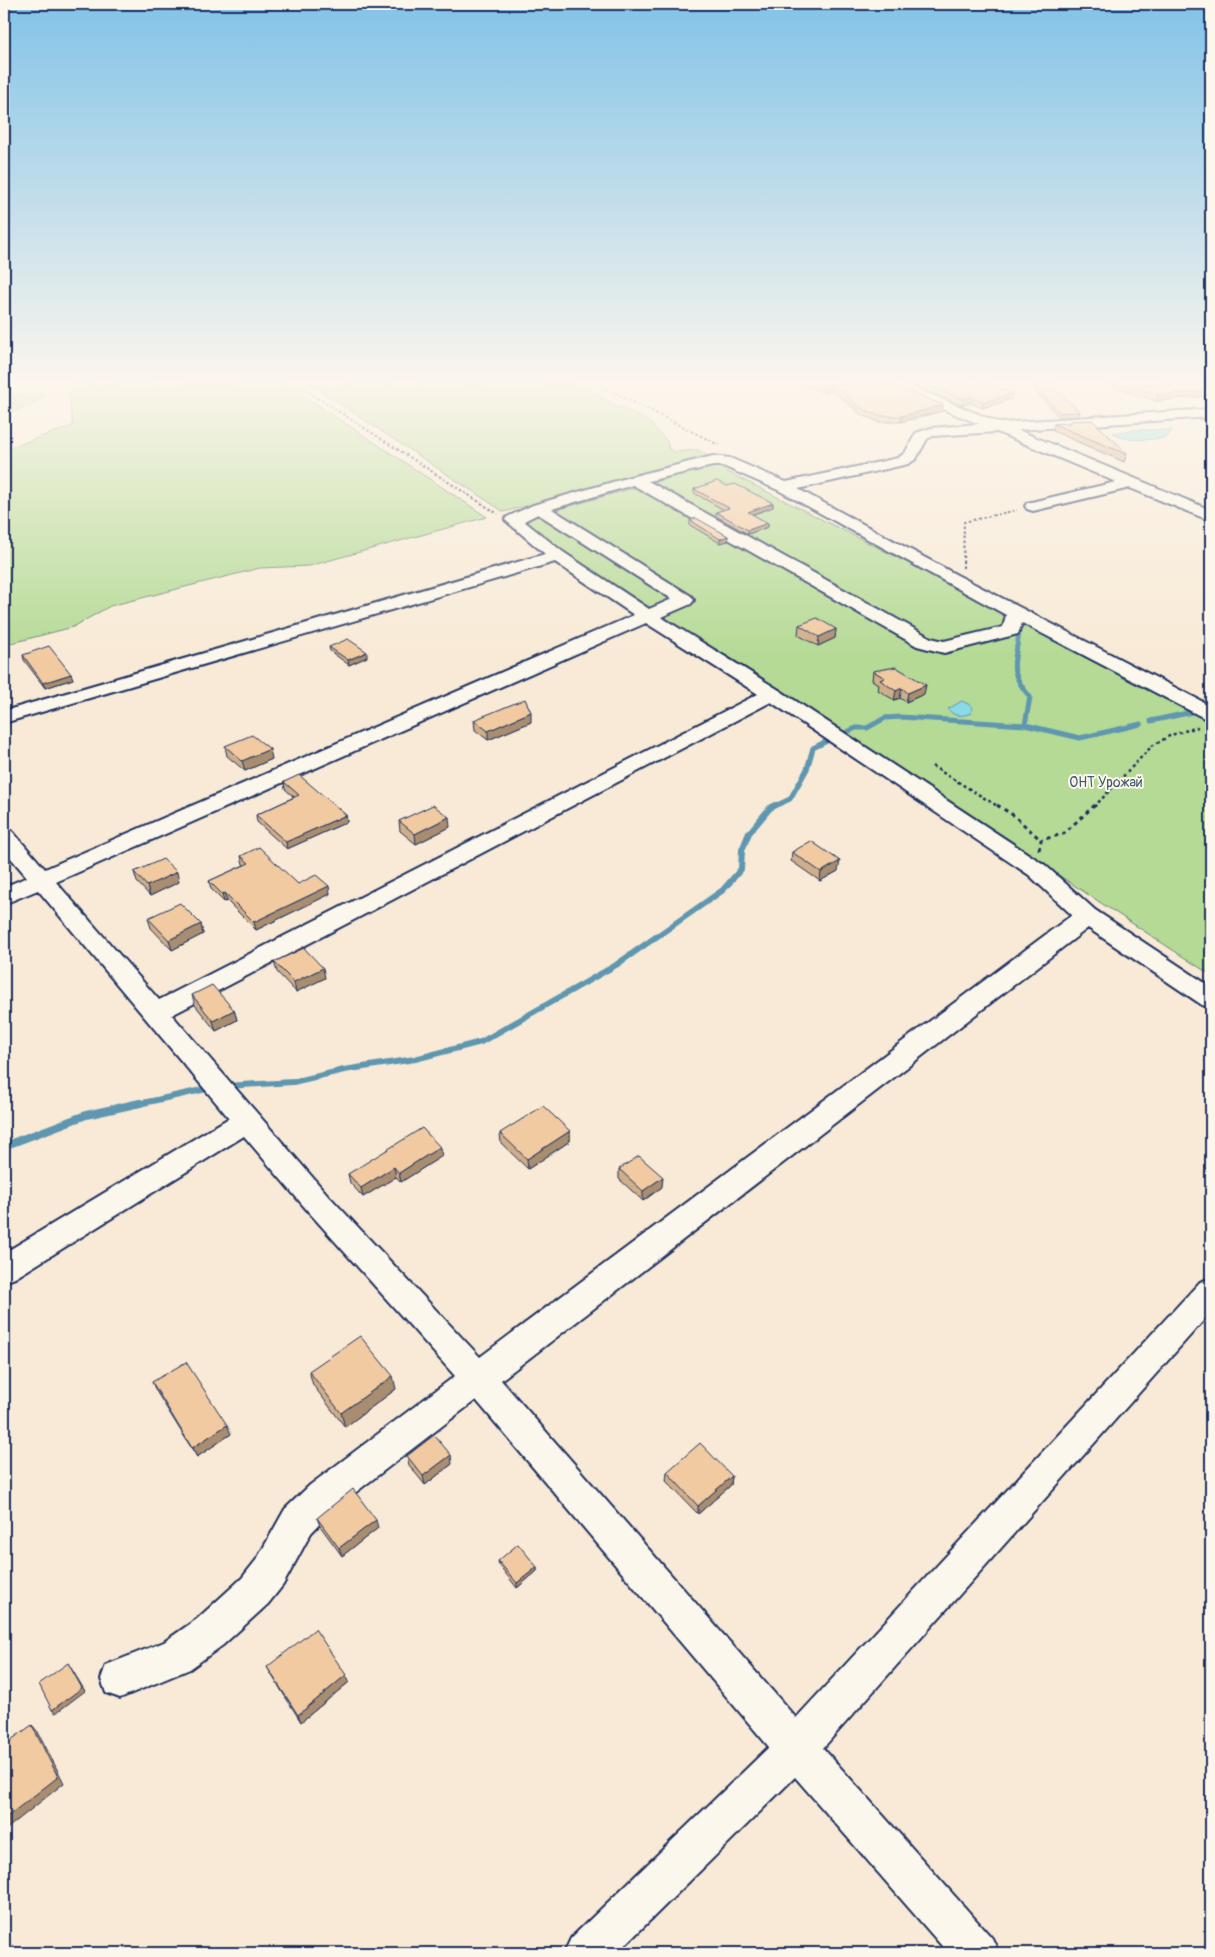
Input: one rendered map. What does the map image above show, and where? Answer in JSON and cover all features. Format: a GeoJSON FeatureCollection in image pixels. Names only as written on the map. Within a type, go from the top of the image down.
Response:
{"type":"FeatureCollection","features":[{"type":"Feature","properties":{"kind":"street"},"geometry":{"type":"LineString","coordinates":[[653,475],[539,508],[513,520],[557,556],[647,616],[772,694],[1037,870],[1087,916],[1211,999]]}},
{"type":"Feature","properties":{"kind":"street"},"geometry":{"type":"LineString","coordinates":[[759,475],[784,487],[1016,613],[1206,720]]}},
{"type":"Feature","properties":{"kind":"street"},"geometry":{"type":"LineString","coordinates":[[784,487],[837,475]]}},
{"type":"Feature","properties":{"kind":"street"},"geometry":{"type":"LineString","coordinates":[[1113,475],[1211,516]]}},
{"type":"Feature","properties":{"kind":"street"},"geometry":{"type":"LineString","coordinates":[[634,480],[924,642],[944,647],[1012,630],[1016,613]]}},
{"type":"Feature","properties":{"kind":"street"},"geometry":{"type":"LineString","coordinates":[[1033,506],[1132,483]]}},
{"type":"Feature","properties":{"kind":"street"},"geometry":{"type":"LineString","coordinates":[[4,896],[685,600],[539,508]]}},
{"type":"Feature","properties":{"kind":"street"},"geometry":{"type":"LineString","coordinates":[[4,717],[557,556]]}},
{"type":"Feature","properties":{"kind":"street"},"geometry":{"type":"LineString","coordinates":[[155,1013],[772,694]]}},
{"type":"Feature","properties":{"kind":"street"},"geometry":{"type":"LineString","coordinates":[[4,836],[317,1202],[479,1379],[796,1748],[977,1953]]}},
{"type":"Feature","properties":{"kind":"street"},"geometry":{"type":"LineString","coordinates":[[120,1680],[177,1656],[210,1632],[255,1591],[270,1572],[298,1521],[322,1497],[1087,916]]}},
{"type":"Feature","properties":{"kind":"street"},"geometry":{"type":"LineString","coordinates":[[4,1269],[247,1121]]}},
{"type":"Feature","properties":{"kind":"street"},"geometry":{"type":"LineString","coordinates":[[586,1953],[796,1748],[1211,1291]]}},
{"type":"Feature","properties":{"kind":"path"},"geometry":{"type":"LineString","coordinates":[[436,475],[492,512],[513,520]]}},
{"type":"Feature","properties":{"kind":"path"},"geometry":{"type":"LineString","coordinates":[[951,579],[962,574],[964,522],[1033,506]]}},
{"type":"Feature","properties":{"kind":"path"},"geometry":{"type":"LineString","coordinates":[[1041,840],[1062,834],[1086,815],[1152,746],[1171,735],[1206,720]]}},
{"type":"Feature","properties":{"kind":"path"},"geometry":{"type":"LineString","coordinates":[[932,766],[1013,815],[1041,840]]}},
{"type":"Feature","properties":{"kind":"path"},"geometry":{"type":"LineString","coordinates":[[1037,870],[1041,840]]}},
{"type":"Feature","properties":{"kind":"green space"},"geometry":{"type":"Polygon","coordinates":[[[4,475],[424,475],[487,517],[309,566],[260,568],[110,606],[73,627],[4,645],[4,475]]]}},
{"type":"Feature","properties":{"kind":"green space"},"geometry":{"type":"Polygon","coordinates":[[[448,475],[635,475],[504,512],[448,475]]]}},
{"type":"Feature","properties":{"kind":"green space","name":"ОНТ Урожай"},"geometry":{"type":"Polygon","coordinates":[[[678,475],[734,475],[1211,716],[1211,975],[518,521],[678,475]]]}},
{"type":"Feature","properties":{"kind":"water"},"geometry":{"type":"Polygon","coordinates":[[[962,701],[972,706],[971,713],[956,715],[950,712],[948,709],[962,701]]]}},
{"type":"Feature","properties":{"kind":"building"},"geometry":{"type":"Polygon","coordinates":[[[717,481],[727,486],[735,484],[773,503],[748,512],[768,523],[748,530],[716,512],[729,508],[694,489],[717,481]]]}},
{"type":"Feature","properties":{"kind":"building"},"geometry":{"type":"Polygon","coordinates":[[[696,518],[728,536],[720,539],[690,520],[696,518]]]}},
{"type":"Feature","properties":{"kind":"building"},"geometry":{"type":"Polygon","coordinates":[[[817,618],[836,629],[819,637],[799,625],[817,618]]]}},
{"type":"Feature","properties":{"kind":"building"},"geometry":{"type":"Polygon","coordinates":[[[348,639],[367,652],[348,660],[329,647],[348,639]]]}},
{"type":"Feature","properties":{"kind":"building"},"geometry":{"type":"Polygon","coordinates":[[[49,646],[71,674],[43,683],[23,655],[49,646]]]}},
{"type":"Feature","properties":{"kind":"building"},"geometry":{"type":"Polygon","coordinates":[[[896,667],[926,685],[908,693],[902,688],[896,691],[880,680],[885,678],[873,671],[896,667]]]}},
{"type":"Feature","properties":{"kind":"building"},"geometry":{"type":"Polygon","coordinates":[[[525,699],[531,712],[488,731],[474,720],[525,699]]]}},
{"type":"Feature","properties":{"kind":"building"},"geometry":{"type":"Polygon","coordinates":[[[252,735],[270,749],[242,761],[225,746],[252,735]]]}},
{"type":"Feature","properties":{"kind":"building"},"geometry":{"type":"Polygon","coordinates":[[[299,775],[346,815],[286,842],[256,815],[299,795],[284,782],[299,775]]]}},
{"type":"Feature","properties":{"kind":"building"},"geometry":{"type":"Polygon","coordinates":[[[433,805],[449,817],[415,834],[399,821],[433,805]]]}},
{"type":"Feature","properties":{"kind":"building"},"geometry":{"type":"Polygon","coordinates":[[[811,841],[840,861],[821,872],[792,852],[811,841]]]}},
{"type":"Feature","properties":{"kind":"building"},"geometry":{"type":"Polygon","coordinates":[[[259,847],[298,884],[316,875],[329,886],[254,922],[225,893],[222,894],[209,881],[249,863],[241,856],[259,847]]]}},
{"type":"Feature","properties":{"kind":"building"},"geometry":{"type":"Polygon","coordinates":[[[163,859],[177,872],[147,886],[134,872],[163,859]]]}},
{"type":"Feature","properties":{"kind":"building"},"geometry":{"type":"Polygon","coordinates":[[[180,903],[201,924],[169,940],[148,918],[180,903]]]}},
{"type":"Feature","properties":{"kind":"building"},"geometry":{"type":"Polygon","coordinates":[[[304,948],[323,968],[294,982],[274,962],[304,948]]]}},
{"type":"Feature","properties":{"kind":"building"},"geometry":{"type":"Polygon","coordinates":[[[212,985],[234,1010],[213,1021],[192,995],[212,985]]]}},
{"type":"Feature","properties":{"kind":"building"},"geometry":{"type":"Polygon","coordinates":[[[543,1106],[570,1131],[527,1159],[500,1133],[543,1106]]]}},
{"type":"Feature","properties":{"kind":"building"},"geometry":{"type":"Polygon","coordinates":[[[422,1128],[440,1147],[399,1173],[394,1167],[361,1188],[348,1174],[422,1128]]]}},
{"type":"Feature","properties":{"kind":"building"},"geometry":{"type":"Polygon","coordinates":[[[639,1156],[663,1177],[643,1191],[619,1169],[639,1156]]]}},
{"type":"Feature","properties":{"kind":"building"},"geometry":{"type":"Polygon","coordinates":[[[360,1336],[393,1376],[341,1413],[309,1371],[360,1336]]]}},
{"type":"Feature","properties":{"kind":"building"},"geometry":{"type":"Polygon","coordinates":[[[186,1362],[227,1425],[192,1448],[152,1382],[186,1362]]]}},
{"type":"Feature","properties":{"kind":"building"},"geometry":{"type":"Polygon","coordinates":[[[434,1435],[451,1455],[423,1476],[407,1456],[434,1435]]]}},
{"type":"Feature","properties":{"kind":"building"},"geometry":{"type":"Polygon","coordinates":[[[700,1443],[732,1476],[698,1506],[667,1472],[700,1443]]]}},
{"type":"Feature","properties":{"kind":"building"},"geometry":{"type":"Polygon","coordinates":[[[353,1489],[376,1520],[339,1548],[317,1518],[353,1489]]]}},
{"type":"Feature","properties":{"kind":"building"},"geometry":{"type":"Polygon","coordinates":[[[518,1544],[537,1567],[517,1583],[498,1561],[518,1544]]]}},
{"type":"Feature","properties":{"kind":"building"},"geometry":{"type":"Polygon","coordinates":[[[315,1629],[346,1675],[298,1715],[267,1667],[315,1629]]]}},
{"type":"Feature","properties":{"kind":"building"},"geometry":{"type":"Polygon","coordinates":[[[68,1663],[82,1688],[52,1710],[39,1684],[68,1663]]]}},
{"type":"Feature","properties":{"kind":"building"},"geometry":{"type":"Polygon","coordinates":[[[32,1725],[58,1777],[4,1819],[4,1745],[32,1725]]]}},
{"type":"Feature","properties":{"kind":"waterway"},"geometry":{"type":"LineString","coordinates":[[1019,623],[1014,669],[1030,697],[1025,725]]}},
{"type":"Feature","properties":{"kind":"waterway"},"geometry":{"type":"LineString","coordinates":[[1151,721],[1197,711]]}},
{"type":"Feature","properties":{"kind":"waterway"},"geometry":{"type":"LineString","coordinates":[[838,736],[856,728],[867,728],[885,718],[901,717],[1025,725]]}},
{"type":"Feature","properties":{"kind":"waterway"},"geometry":{"type":"LineString","coordinates":[[1025,725],[1080,738],[1141,724]]}},
{"type":"Feature","properties":{"kind":"waterway"},"geometry":{"type":"LineString","coordinates":[[773,807],[790,799],[807,769],[813,748],[833,738]]}},
{"type":"Feature","properties":{"kind":"waterway"},"geometry":{"type":"LineString","coordinates":[[226,1086],[293,1082],[344,1070],[415,1059],[481,1042],[616,965],[723,890],[741,869],[742,850],[749,833],[770,808],[776,805]]}},
{"type":"Feature","properties":{"kind":"waterway"},"geometry":{"type":"LineString","coordinates":[[134,1105],[211,1088]]}},
{"type":"Feature","properties":{"kind":"waterway"},"geometry":{"type":"LineString","coordinates":[[4,1146],[86,1115],[140,1103]]}}]}
